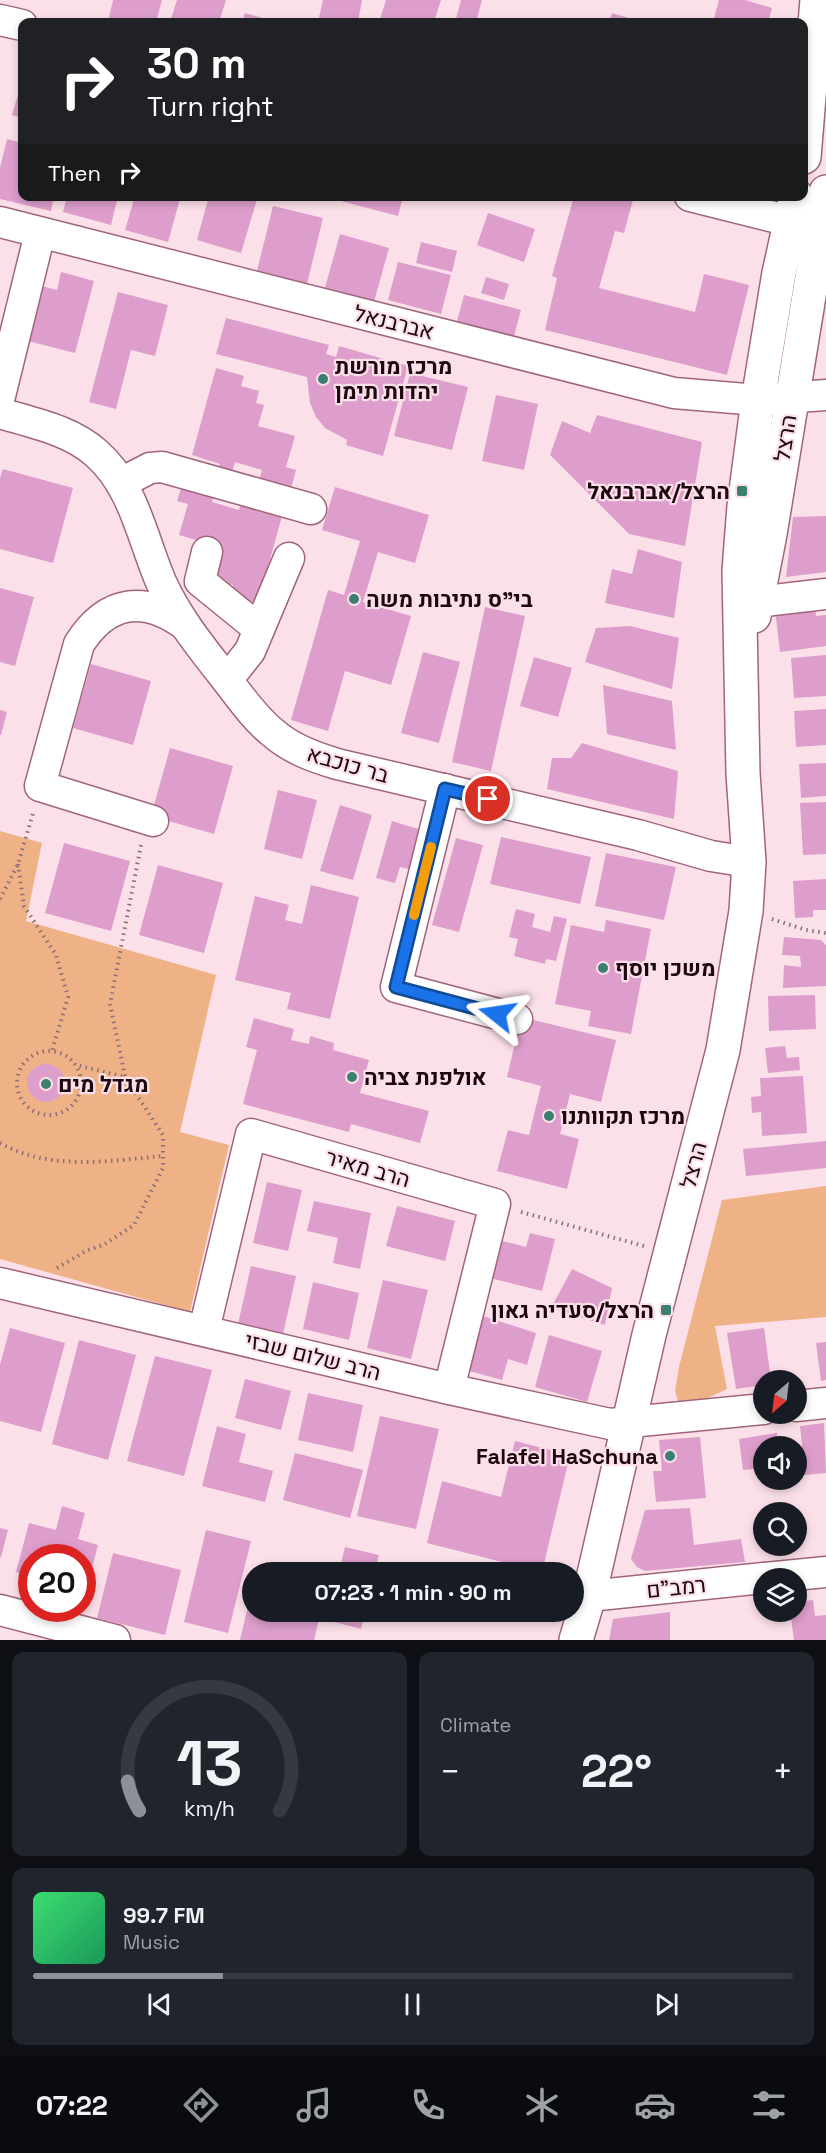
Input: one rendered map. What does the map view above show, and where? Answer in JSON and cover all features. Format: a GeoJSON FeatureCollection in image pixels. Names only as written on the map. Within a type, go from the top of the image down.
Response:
{"type":"FeatureCollection","features":[{"type":"Feature","properties":{"kind":"main road"},"geometry":{"type":"LineString","coordinates":[[808,112],[818,0]]}},
{"type":"Feature","properties":{"kind":"main road","name":"הרצל"},"geometry":{"type":"LineString","coordinates":[[576,1640],[589,1596],[627,1422],[723,1050],[746,911],[749,862],[743,773],[739,571],[744,506],[758,400],[802,215],[826,192]]}},
{"type":"Feature","properties":{"kind":"main road","name":"הרצל"},"geometry":{"type":"LineString","coordinates":[[743,683],[792,397],[802,215]]}},
{"type":"Feature","properties":{"kind":"street"},"geometry":{"type":"LineString","coordinates":[[0,20],[18,24]]}},
{"type":"Feature","properties":{"kind":"street"},"geometry":{"type":"LineString","coordinates":[[719,201],[802,215]]}},
{"type":"Feature","properties":{"kind":"street","name":"אברבנאל"},"geometry":{"type":"LineString","coordinates":[[0,222],[674,393],[758,400],[826,394]]}},
{"type":"Feature","properties":{"kind":"street"},"geometry":{"type":"LineString","coordinates":[[0,397],[40,232]]}},
{"type":"Feature","properties":{"kind":"street","name":"בר כוכבא"},"geometry":{"type":"LineString","coordinates":[[0,397],[76,440],[103,459],[121,483],[161,583],[185,625],[266,727],[298,750],[338,764],[650,838],[701,854],[749,862]]}},
{"type":"Feature","properties":{"kind":"street"},"geometry":{"type":"LineString","coordinates":[[121,483],[150,468],[162,467],[311,509]]}},
{"type":"Feature","properties":{"kind":"street"},"geometry":{"type":"LineString","coordinates":[[150,552],[138,584],[119,608],[93,625],[80,644],[40,786],[153,821]]}},
{"type":"Feature","properties":{"kind":"street"},"geometry":{"type":"LineString","coordinates":[[207,552],[200,581],[259,630]]}},
{"type":"Feature","properties":{"kind":"street"},"geometry":{"type":"LineString","coordinates":[[227,680],[250,651],[288,558]]}},
{"type":"Feature","properties":{"kind":"street"},"geometry":{"type":"LineString","coordinates":[[757,602],[826,594]]}},
{"type":"Feature","properties":{"kind":"street"},"geometry":{"type":"LineString","coordinates":[[119,608],[152,608],[185,625]]}},
{"type":"Feature","properties":{"kind":"street"},"geometry":{"type":"LineString","coordinates":[[445,789],[396,987],[517,1019]]}},
{"type":"Feature","properties":{"kind":"street","name":"הרב מאיר"},"geometry":{"type":"LineString","coordinates":[[204,1330],[250,1134],[495,1204]]}},
{"type":"Feature","properties":{"kind":"street"},"geometry":{"type":"LineString","coordinates":[[450,1389],[495,1204]]}},
{"type":"Feature","properties":{"kind":"street","name":"הרב שלום שבזי"},"geometry":{"type":"LineString","coordinates":[[0,1283],[450,1389],[610,1424],[753,1410]]}},
{"type":"Feature","properties":{"kind":"street"},"geometry":{"type":"LineString","coordinates":[[807,1405],[826,1403]]}},
{"type":"Feature","properties":{"kind":"street","name":"רמב\"ם"},"geometry":{"type":"LineString","coordinates":[[807,1574],[826,1572]]}},
{"type":"Feature","properties":{"kind":"street","name":"רמב\"ם"},"geometry":{"type":"LineString","coordinates":[[589,1596],[753,1579]]}},
{"type":"Feature","properties":{"kind":"street"},"geometry":{"type":"LineString","coordinates":[[0,1610],[115,1640]]}},
{"type":"Feature","properties":{"kind":"path"},"geometry":{"type":"LineString","coordinates":[[0,898],[18,864],[40,786]]}},
{"type":"Feature","properties":{"kind":"path"},"geometry":{"type":"LineString","coordinates":[[50,1296],[55,1269],[86,1251],[105,1244],[134,1225],[163,1168],[163,1136],[125,1077],[111,1004],[141,843],[153,821]]}},
{"type":"Feature","properties":{"kind":"path"},"geometry":{"type":"LineString","coordinates":[[18,864],[24,906],[56,955],[68,997],[52,1051]]}},
{"type":"Feature","properties":{"kind":"path"},"geometry":{"type":"LineString","coordinates":[[746,911],[807,930],[826,933]]}},
{"type":"Feature","properties":{"kind":"path"},"geometry":{"type":"LineString","coordinates":[[76,1065],[82,1086],[75,1104],[55,1115],[33,1111],[21,1097],[17,1086],[22,1065],[30,1057],[41,1052],[63,1053],[76,1065],[125,1077]]}},
{"type":"Feature","properties":{"kind":"path"},"geometry":{"type":"LineString","coordinates":[[0,1143],[14,1151],[58,1161],[163,1156]]}},
{"type":"Feature","properties":{"kind":"path"},"geometry":{"type":"LineString","coordinates":[[495,1204],[670,1253]]}},
{"type":"Feature","properties":{"kind":"shaded area"},"geometry":{"type":"Polygon","coordinates":[[[0,831],[42,843],[26,921],[216,975],[180,1132],[229,1145],[190,1312],[0,1259],[0,831]]]}},
{"type":"Feature","properties":{"kind":"shaded area"},"geometry":{"type":"Polygon","coordinates":[[[826,1186],[826,1317],[715,1326],[727,1389],[693,1405],[678,1401],[675,1391],[679,1367],[722,1200],[826,1186]]]}},
{"type":"Feature","properties":{"kind":"building"},"geometry":{"type":"Polygon","coordinates":[[[113,0],[162,0],[157,18],[109,18],[113,0]]]}},
{"type":"Feature","properties":{"kind":"building"},"geometry":{"type":"Polygon","coordinates":[[[177,0],[226,0],[220,18],[171,18],[177,0]]]}},
{"type":"Feature","properties":{"kind":"building"},"geometry":{"type":"Polygon","coordinates":[[[323,0],[362,0],[359,18],[319,18],[323,0]]]}},
{"type":"Feature","properties":{"kind":"building"},"geometry":{"type":"Polygon","coordinates":[[[386,0],[441,0],[435,18],[380,18],[386,0]]]}},
{"type":"Feature","properties":{"kind":"building"},"geometry":{"type":"Polygon","coordinates":[[[461,0],[482,0],[477,18],[456,18],[461,0]]]}},
{"type":"Feature","properties":{"kind":"building"},"geometry":{"type":"Polygon","coordinates":[[[719,0],[745,0],[772,8],[769,18],[714,18],[719,0]]]}},
{"type":"Feature","properties":{"kind":"building"},"geometry":{"type":"Polygon","coordinates":[[[245,13],[262,18],[243,18],[245,13]]]}},
{"type":"Feature","properties":{"kind":"building"},"geometry":{"type":"Polygon","coordinates":[[[612,13],[629,18],[610,18],[612,13]]]}},
{"type":"Feature","properties":{"kind":"building"},"geometry":{"type":"Polygon","coordinates":[[[18,95],[18,117],[12,115],[18,95]]]}},
{"type":"Feature","properties":{"kind":"building"},"geometry":{"type":"Polygon","coordinates":[[[7,139],[18,142],[18,201],[53,201],[51,211],[0,199],[0,168],[7,139]]]}},
{"type":"Feature","properties":{"kind":"building"},"geometry":{"type":"Polygon","coordinates":[[[66,201],[117,201],[111,225],[63,212],[66,201]]]}},
{"type":"Feature","properties":{"kind":"building"},"geometry":{"type":"Polygon","coordinates":[[[134,201],[179,201],[168,242],[125,230],[134,201]]]}},
{"type":"Feature","properties":{"kind":"building"},"geometry":{"type":"Polygon","coordinates":[[[208,201],[257,201],[241,253],[197,240],[208,201]]]}},
{"type":"Feature","properties":{"kind":"building"},"geometry":{"type":"Polygon","coordinates":[[[341,201],[402,201],[398,216],[341,201]]]}},
{"type":"Feature","properties":{"kind":"building"},"geometry":{"type":"Polygon","coordinates":[[[573,201],[633,201],[624,233],[615,231],[599,288],[695,312],[704,274],[749,285],[727,375],[545,330],[557,278],[552,276],[573,201]]]}},
{"type":"Feature","properties":{"kind":"building"},"geometry":{"type":"Polygon","coordinates":[[[273,206],[323,218],[307,284],[257,271],[273,206]]]}},
{"type":"Feature","properties":{"kind":"building"},"geometry":{"type":"Polygon","coordinates":[[[488,213],[535,229],[524,262],[477,245],[488,213]]]}},
{"type":"Feature","properties":{"kind":"building"},"geometry":{"type":"Polygon","coordinates":[[[340,234],[389,248],[370,316],[321,302],[340,234]]]}},
{"type":"Feature","properties":{"kind":"building"},"geometry":{"type":"Polygon","coordinates":[[[421,242],[457,251],[452,272],[416,263],[421,242]]]}},
{"type":"Feature","properties":{"kind":"building"},"geometry":{"type":"Polygon","coordinates":[[[398,262],[451,275],[441,314],[388,300],[398,262]]]}},
{"type":"Feature","properties":{"kind":"building"},"geometry":{"type":"Polygon","coordinates":[[[61,272],[94,281],[75,353],[24,340],[38,285],[57,290],[61,272]]]}},
{"type":"Feature","properties":{"kind":"building"},"geometry":{"type":"Polygon","coordinates":[[[486,277],[509,284],[504,300],[481,293],[486,277]]]}},
{"type":"Feature","properties":{"kind":"building"},"geometry":{"type":"Polygon","coordinates":[[[118,292],[168,305],[155,356],[131,350],[116,409],[89,402],[118,292]]]}},
{"type":"Feature","properties":{"kind":"building"},"geometry":{"type":"Polygon","coordinates":[[[464,295],[521,310],[511,347],[454,332],[464,295]]]}},
{"type":"Feature","properties":{"kind":"building"},"geometry":{"type":"Polygon","coordinates":[[[226,318],[329,345],[326,354],[336,357],[339,346],[408,366],[383,456],[346,445],[347,440],[325,428],[316,417],[310,403],[307,377],[216,354],[226,318]]]}},
{"type":"Feature","properties":{"kind":"building"},"geometry":{"type":"Polygon","coordinates":[[[216,368],[244,376],[241,386],[259,391],[256,403],[264,405],[258,426],[295,436],[286,467],[296,470],[291,489],[259,480],[262,470],[235,462],[232,472],[218,468],[220,464],[192,455],[216,368]]]}},
{"type":"Feature","properties":{"kind":"building"},"geometry":{"type":"Polygon","coordinates":[[[410,373],[468,387],[452,450],[394,436],[410,373]]]}},
{"type":"Feature","properties":{"kind":"building"},"geometry":{"type":"Polygon","coordinates":[[[496,395],[538,404],[524,470],[482,461],[496,395]]]}},
{"type":"Feature","properties":{"kind":"building"},"geometry":{"type":"Polygon","coordinates":[[[597,415],[702,442],[685,546],[629,534],[550,455],[562,421],[590,433],[597,415]]]}},
{"type":"Feature","properties":{"kind":"building"},"geometry":{"type":"Polygon","coordinates":[[[3,469],[73,488],[53,563],[0,549],[0,478],[3,469]]]}},
{"type":"Feature","properties":{"kind":"building"},"geometry":{"type":"Polygon","coordinates":[[[183,482],[215,492],[212,502],[239,510],[242,499],[282,516],[258,603],[230,595],[233,585],[215,580],[216,546],[179,535],[188,504],[177,501],[183,482]]]}},
{"type":"Feature","properties":{"kind":"building"},"geometry":{"type":"Polygon","coordinates":[[[335,487],[429,515],[415,563],[378,552],[363,602],[411,616],[391,685],[345,671],[328,731],[291,720],[328,590],[344,595],[360,541],[322,530],[335,487]]]}},
{"type":"Feature","properties":{"kind":"building"},"geometry":{"type":"Polygon","coordinates":[[[826,516],[826,572],[786,577],[793,517],[826,516]]]}},
{"type":"Feature","properties":{"kind":"building"},"geometry":{"type":"Polygon","coordinates":[[[638,549],[682,562],[674,618],[605,603],[612,569],[632,574],[638,549]]]}},
{"type":"Feature","properties":{"kind":"building"},"geometry":{"type":"Polygon","coordinates":[[[0,588],[34,597],[15,666],[0,662],[0,588]]]}},
{"type":"Feature","properties":{"kind":"building"},"geometry":{"type":"Polygon","coordinates":[[[815,604],[816,616],[826,615],[826,646],[780,652],[775,609],[815,604]]]}},
{"type":"Feature","properties":{"kind":"building"},"geometry":{"type":"Polygon","coordinates":[[[485,607],[525,616],[491,771],[452,762],[485,607]]]}},
{"type":"Feature","properties":{"kind":"building"},"geometry":{"type":"Polygon","coordinates":[[[630,626],[679,638],[672,689],[585,662],[596,628],[630,626]]]}},
{"type":"Feature","properties":{"kind":"building"},"geometry":{"type":"Polygon","coordinates":[[[423,652],[460,662],[439,743],[401,733],[423,652]]]}},
{"type":"Feature","properties":{"kind":"building"},"geometry":{"type":"Polygon","coordinates":[[[826,655],[826,696],[794,698],[791,658],[826,655]]]}},
{"type":"Feature","properties":{"kind":"building"},"geometry":{"type":"Polygon","coordinates":[[[534,657],[572,668],[558,717],[520,706],[534,657]]]}},
{"type":"Feature","properties":{"kind":"building"},"geometry":{"type":"Polygon","coordinates":[[[91,664],[151,681],[133,745],[73,728],[91,664]]]}},
{"type":"Feature","properties":{"kind":"building"},"geometry":{"type":"Polygon","coordinates":[[[603,685],[672,701],[676,750],[607,734],[603,685]]]}},
{"type":"Feature","properties":{"kind":"building"},"geometry":{"type":"Polygon","coordinates":[[[826,709],[826,745],[796,747],[794,711],[826,709]]]}},
{"type":"Feature","properties":{"kind":"building"},"geometry":{"type":"Polygon","coordinates":[[[0,710],[7,712],[1,735],[0,735],[0,710]]]}},
{"type":"Feature","properties":{"kind":"building"},"geometry":{"type":"Polygon","coordinates":[[[582,743],[678,771],[674,819],[547,789],[552,758],[571,758],[582,743]]]}},
{"type":"Feature","properties":{"kind":"building"},"geometry":{"type":"Polygon","coordinates":[[[170,748],[233,766],[214,834],[151,816],[170,748]]]}},
{"type":"Feature","properties":{"kind":"building"},"geometry":{"type":"Polygon","coordinates":[[[826,763],[826,796],[801,798],[799,764],[826,763]]]}},
{"type":"Feature","properties":{"kind":"building"},"geometry":{"type":"Polygon","coordinates":[[[278,790],[317,800],[302,859],[264,849],[278,790]]]}},
{"type":"Feature","properties":{"kind":"building"},"geometry":{"type":"Polygon","coordinates":[[[826,802],[826,854],[803,855],[800,803],[826,802]]]}},
{"type":"Feature","properties":{"kind":"building"},"geometry":{"type":"Polygon","coordinates":[[[340,805],[372,815],[353,880],[320,871],[340,805]]]}},
{"type":"Feature","properties":{"kind":"building"},"geometry":{"type":"Polygon","coordinates":[[[392,821],[428,832],[416,871],[400,867],[395,883],[376,878],[392,821]]]}},
{"type":"Feature","properties":{"kind":"building"},"geometry":{"type":"Polygon","coordinates":[[[501,837],[591,857],[580,904],[490,884],[501,837]]]}},
{"type":"Feature","properties":{"kind":"building"},"geometry":{"type":"Polygon","coordinates":[[[456,838],[483,845],[459,932],[432,925],[456,838]]]}},
{"type":"Feature","properties":{"kind":"building"},"geometry":{"type":"Polygon","coordinates":[[[64,843],[130,861],[111,931],[45,913],[64,843]]]}},
{"type":"Feature","properties":{"kind":"building"},"geometry":{"type":"Polygon","coordinates":[[[606,853],[676,867],[664,920],[595,906],[606,853]]]}},
{"type":"Feature","properties":{"kind":"building"},"geometry":{"type":"Polygon","coordinates":[[[158,865],[223,883],[204,953],[139,935],[158,865]]]}},
{"type":"Feature","properties":{"kind":"building"},"geometry":{"type":"Polygon","coordinates":[[[826,879],[826,910],[813,910],[813,917],[795,918],[793,881],[826,879]]]}},
{"type":"Feature","properties":{"kind":"building"},"geometry":{"type":"Polygon","coordinates":[[[311,885],[359,897],[330,1019],[287,1009],[291,993],[235,980],[255,896],[289,905],[285,920],[302,924],[311,885]]]}},
{"type":"Feature","properties":{"kind":"building"},"geometry":{"type":"Polygon","coordinates":[[[516,909],[535,914],[532,927],[550,932],[554,916],[567,919],[556,961],[546,959],[545,964],[514,956],[518,939],[509,937],[516,909]]]}},
{"type":"Feature","properties":{"kind":"building","name":"משכן יוסף"},"geometry":{"type":"Polygon","coordinates":[[[606,920],[651,929],[631,1034],[588,1026],[591,1011],[555,1004],[571,925],[604,932],[606,920]]]}},
{"type":"Feature","properties":{"kind":"building"},"geometry":{"type":"Polygon","coordinates":[[[784,937],[821,940],[826,945],[826,986],[783,988],[784,965],[801,967],[800,956],[782,955],[784,937]]]}},
{"type":"Feature","properties":{"kind":"building"},"geometry":{"type":"Polygon","coordinates":[[[815,995],[816,1029],[769,1031],[768,996],[815,995]]]}},
{"type":"Feature","properties":{"kind":"building","name":"מרכז תקוותנו"},"geometry":{"type":"Polygon","coordinates":[[[521,1017],[616,1040],[601,1102],[570,1094],[560,1134],[579,1139],[567,1189],[497,1171],[508,1130],[529,1135],[541,1086],[507,1077],[521,1017]]]}},
{"type":"Feature","properties":{"kind":"building"},"geometry":{"type":"Polygon","coordinates":[[[254,1018],[294,1029],[291,1040],[309,1044],[310,1036],[334,1043],[333,1050],[369,1060],[360,1093],[429,1111],[420,1143],[351,1124],[349,1132],[243,1104],[257,1050],[246,1047],[254,1018]]]}},
{"type":"Feature","properties":{"kind":"building"},"geometry":{"type":"Polygon","coordinates":[[[785,1046],[787,1058],[799,1057],[800,1070],[768,1073],[765,1048],[785,1046]]]}},
{"type":"Feature","properties":{"kind":"building","name":"מגדל מים"},"geometry":{"type":"Polygon","coordinates":[[[46,1064],[60,1069],[65,1083],[60,1097],[46,1102],[32,1097],[27,1083],[32,1069],[46,1064]]]}},
{"type":"Feature","properties":{"kind":"building"},"geometry":{"type":"Polygon","coordinates":[[[803,1076],[807,1133],[762,1136],[761,1112],[752,1113],[751,1097],[761,1096],[760,1078],[803,1076]]]}},
{"type":"Feature","properties":{"kind":"building"},"geometry":{"type":"Polygon","coordinates":[[[826,1141],[826,1168],[746,1176],[743,1149],[826,1141]]]}},
{"type":"Feature","properties":{"kind":"building"},"geometry":{"type":"Polygon","coordinates":[[[267,1182],[302,1190],[288,1251],[253,1243],[267,1182]]]}},
{"type":"Feature","properties":{"kind":"building"},"geometry":{"type":"Polygon","coordinates":[[[314,1201],[371,1213],[360,1269],[333,1263],[338,1238],[307,1231],[314,1201]]]}},
{"type":"Feature","properties":{"kind":"building"},"geometry":{"type":"Polygon","coordinates":[[[397,1206],[455,1221],[445,1261],[386,1246],[397,1206]]]}},
{"type":"Feature","properties":{"kind":"building"},"geometry":{"type":"Polygon","coordinates":[[[530,1233],[555,1239],[542,1291],[482,1276],[491,1238],[526,1247],[530,1233]]]}},
{"type":"Feature","properties":{"kind":"building"},"geometry":{"type":"Polygon","coordinates":[[[251,1266],[296,1276],[283,1334],[238,1324],[251,1266]]]}},
{"type":"Feature","properties":{"kind":"building"},"geometry":{"type":"Polygon","coordinates":[[[572,1269],[612,1288],[605,1325],[551,1308],[572,1269]]]}},
{"type":"Feature","properties":{"kind":"building"},"geometry":{"type":"Polygon","coordinates":[[[383,1280],[428,1290],[411,1359],[367,1348],[383,1280]]]}},
{"type":"Feature","properties":{"kind":"building"},"geometry":{"type":"Polygon","coordinates":[[[313,1282],[359,1293],[349,1340],[303,1329],[313,1282]]]}},
{"type":"Feature","properties":{"kind":"building"},"geometry":{"type":"Polygon","coordinates":[[[483,1316],[536,1333],[527,1365],[508,1359],[502,1380],[466,1370],[483,1316]]]}},
{"type":"Feature","properties":{"kind":"building"},"geometry":{"type":"Polygon","coordinates":[[[10,1328],[65,1343],[41,1432],[0,1421],[0,1365],[10,1328]]]}},
{"type":"Feature","properties":{"kind":"building"},"geometry":{"type":"Polygon","coordinates":[[[764,1328],[770,1370],[753,1370],[753,1387],[736,1389],[727,1333],[764,1328]]]}},
{"type":"Feature","properties":{"kind":"building"},"geometry":{"type":"Polygon","coordinates":[[[549,1335],[602,1351],[587,1402],[535,1387],[549,1335]]]}},
{"type":"Feature","properties":{"kind":"building"},"geometry":{"type":"Polygon","coordinates":[[[79,1340],[136,1355],[108,1460],[52,1444],[79,1340]]]}},
{"type":"Feature","properties":{"kind":"building"},"geometry":{"type":"Polygon","coordinates":[[[826,1342],[826,1380],[821,1381],[816,1343],[826,1342]]]}},
{"type":"Feature","properties":{"kind":"building"},"geometry":{"type":"Polygon","coordinates":[[[155,1356],[212,1370],[184,1476],[127,1461],[155,1356]]]}},
{"type":"Feature","properties":{"kind":"building"},"geometry":{"type":"Polygon","coordinates":[[[245,1379],[291,1391],[281,1430],[235,1418],[245,1379]]]}},
{"type":"Feature","properties":{"kind":"building"},"geometry":{"type":"Polygon","coordinates":[[[308,1393],[363,1405],[353,1452],[298,1440],[308,1393]]]}},
{"type":"Feature","properties":{"kind":"building"},"geometry":{"type":"Polygon","coordinates":[[[380,1416],[439,1429],[416,1529],[357,1516],[380,1416]]]}},
{"type":"Feature","properties":{"kind":"building"},"geometry":{"type":"Polygon","coordinates":[[[824,1423],[826,1473],[807,1475],[807,1436],[801,1436],[800,1426],[824,1423]]]}},
{"type":"Feature","properties":{"kind":"building"},"geometry":{"type":"Polygon","coordinates":[[[217,1426],[246,1434],[239,1462],[273,1471],[265,1502],[202,1486],[217,1426]]]}},
{"type":"Feature","properties":{"kind":"building"},"geometry":{"type":"Polygon","coordinates":[[[777,1433],[777,1436],[758,1436],[777,1433]]]}},
{"type":"Feature","properties":{"kind":"building"},"geometry":{"type":"Polygon","coordinates":[[[700,1437],[706,1498],[656,1502],[653,1471],[662,1471],[659,1440],[700,1437]]]}},
{"type":"Feature","properties":{"kind":"building"},"geometry":{"type":"Polygon","coordinates":[[[753,1437],[753,1469],[743,1470],[739,1439],[753,1437]]]}},
{"type":"Feature","properties":{"kind":"building"},"geometry":{"type":"Polygon","coordinates":[[[515,1441],[570,1455],[544,1562],[502,1562],[427,1543],[442,1481],[501,1497],[515,1441]]]}},
{"type":"Feature","properties":{"kind":"building"},"geometry":{"type":"Polygon","coordinates":[[[295,1453],[363,1470],[350,1518],[283,1500],[295,1453]]]}},
{"type":"Feature","properties":{"kind":"building"},"geometry":{"type":"Polygon","coordinates":[[[62,1506],[85,1513],[78,1539],[95,1544],[23,1544],[29,1523],[56,1530],[62,1506]]]}},
{"type":"Feature","properties":{"kind":"building"},"geometry":{"type":"Polygon","coordinates":[[[690,1508],[694,1545],[741,1539],[745,1562],[645,1571],[637,1567],[631,1559],[645,1510],[690,1508]]]}},
{"type":"Feature","properties":{"kind":"building"},"geometry":{"type":"Polygon","coordinates":[[[0,1528],[8,1530],[1,1557],[0,1557],[0,1528]]]}},
{"type":"Feature","properties":{"kind":"building"},"geometry":{"type":"Polygon","coordinates":[[[206,1530],[251,1541],[246,1562],[242,1562],[242,1577],[228,1633],[184,1622],[206,1530]]]}},
{"type":"Feature","properties":{"kind":"building"},"geometry":{"type":"Polygon","coordinates":[[[345,1547],[379,1555],[377,1562],[341,1562],[345,1547]]]}},
{"type":"Feature","properties":{"kind":"building"},"geometry":{"type":"Polygon","coordinates":[[[113,1553],[181,1570],[165,1635],[97,1618],[113,1553]]]}},
{"type":"Feature","properties":{"kind":"building"},"geometry":{"type":"Polygon","coordinates":[[[813,1600],[815,1616],[826,1615],[826,1640],[794,1640],[792,1622],[807,1622],[807,1601],[813,1600]]]}},
{"type":"Feature","properties":{"kind":"building"},"geometry":{"type":"Polygon","coordinates":[[[670,1612],[670,1640],[609,1640],[613,1619],[670,1612]]]}},
{"type":"Feature","properties":{"kind":"building"},"geometry":{"type":"Polygon","coordinates":[[[244,1622],[318,1622],[314,1640],[240,1640],[244,1622]]]}},
{"type":"Feature","properties":{"kind":"building"},"geometry":{"type":"Polygon","coordinates":[[[335,1622],[363,1622],[361,1629],[335,1622]]]}},
{"type":"Feature","properties":{"kind":"slow traffic"},"geometry":{"type":"LineString","coordinates":[[414,915],[431,847]]}},
{"type":"Feature","properties":{"kind":"place","name":"מרכז מורשת יהדות תימן"},"geometry":{"type":"Point","coordinates":[323,379]}},
{"type":"Feature","properties":{"kind":"place","name":"הרצל/אברבנאל"},"geometry":{"type":"Point","coordinates":[742,491]}},
{"type":"Feature","properties":{"kind":"place","name":"בי\"ס נתיבות משה"},"geometry":{"type":"Point","coordinates":[354,599]}},
{"type":"Feature","properties":{"kind":"place","name":"משכן יוסף"},"geometry":{"type":"Point","coordinates":[603,968]}},
{"type":"Feature","properties":{"kind":"place","name":"אולפנת צביה"},"geometry":{"type":"Point","coordinates":[352,1077]}},
{"type":"Feature","properties":{"kind":"place","name":"מגדל מים"},"geometry":{"type":"Point","coordinates":[46,1084]}},
{"type":"Feature","properties":{"kind":"place","name":"מרכז תקוותנו"},"geometry":{"type":"Point","coordinates":[549,1116]}},
{"type":"Feature","properties":{"kind":"place","name":"הרצל/סעדיה גאון"},"geometry":{"type":"Point","coordinates":[666,1310]}},
{"type":"Feature","properties":{"kind":"place","name":"Falafel HaSchuna"},"geometry":{"type":"Point","coordinates":[670,1456]}},
{"type":"Feature","properties":{"kind":"route"},"geometry":{"type":"LineString","coordinates":[[488,799],[445,789],[396,987],[497,1014]]}}]}
